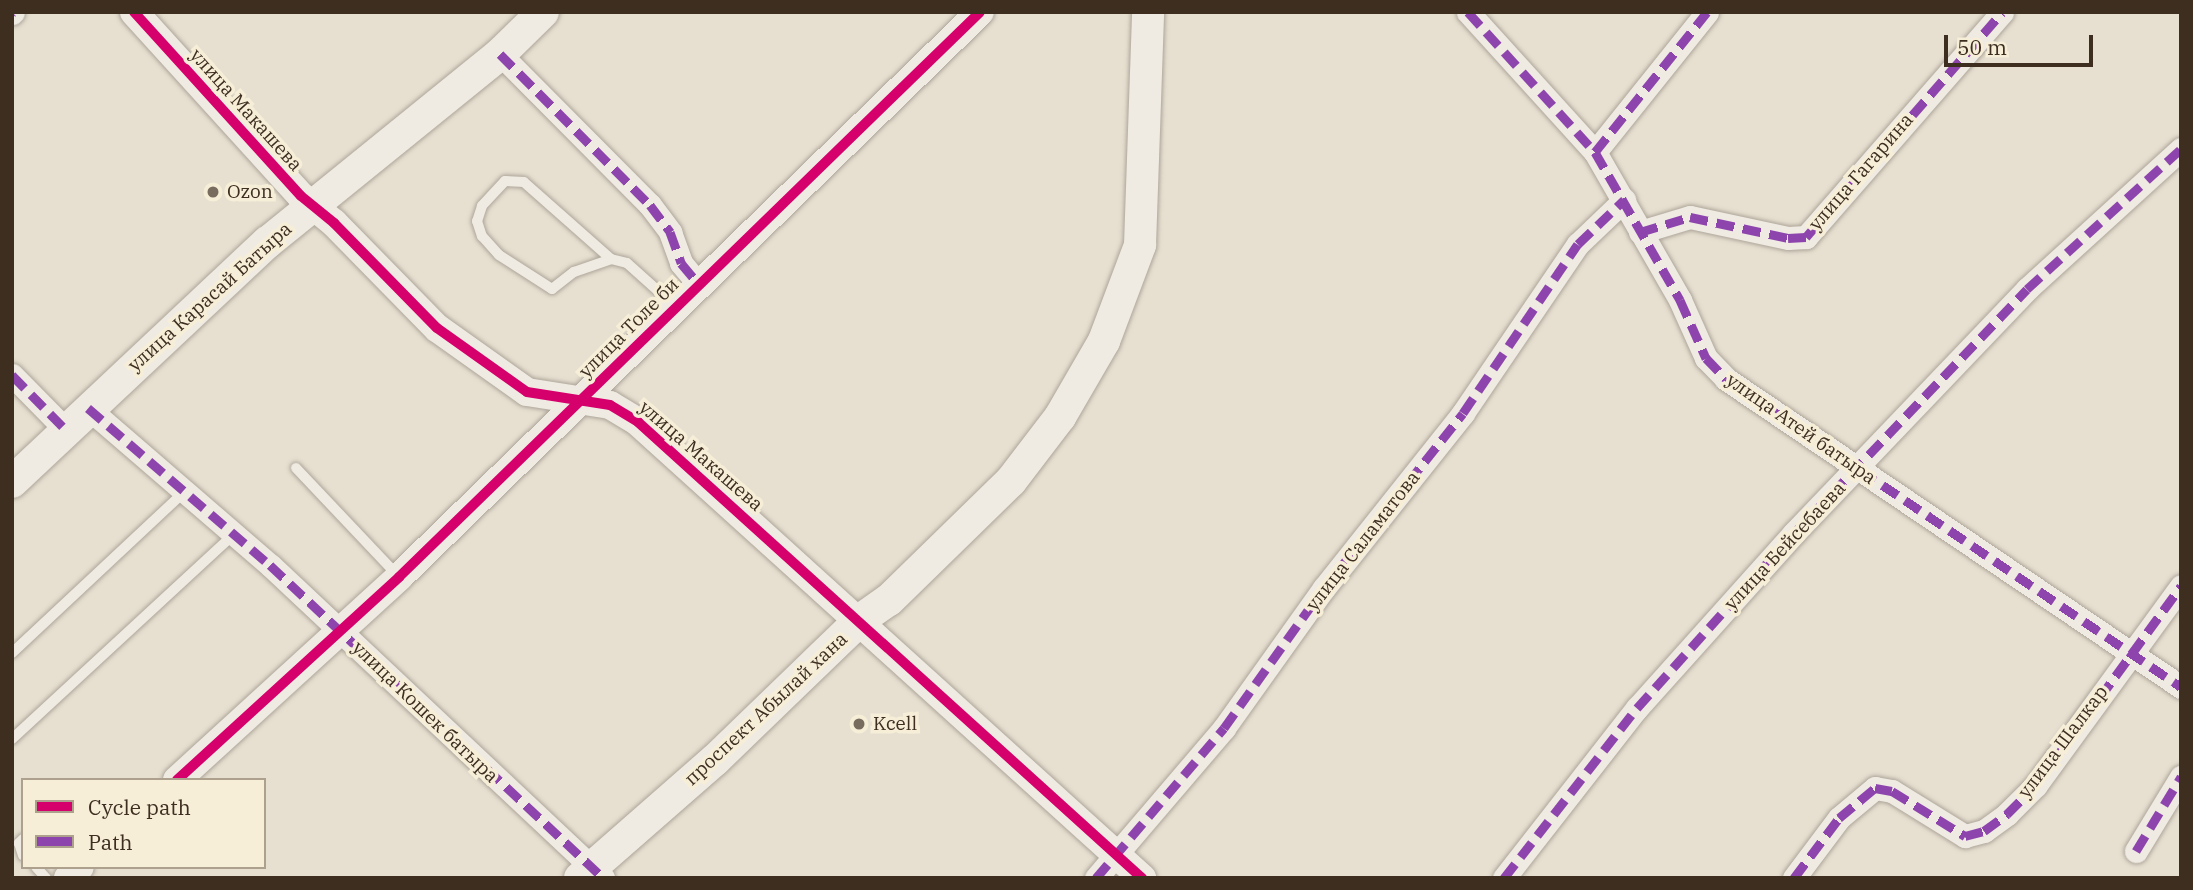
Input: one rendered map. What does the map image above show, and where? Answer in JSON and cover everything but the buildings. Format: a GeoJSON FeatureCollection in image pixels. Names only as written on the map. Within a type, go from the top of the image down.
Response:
{"type":"FeatureCollection","features":[{"type":"Feature","properties":{"kind":"main road","name":"улица Карасай Батыра"},"geometry":{"type":"LineString","coordinates":[[12,482],[313,203],[500,54],[543,12]]}},
{"type":"Feature","properties":{"kind":"main road","name":"проспект Абылай хана"},"geometry":{"type":"LineString","coordinates":[[591,874],[715,760],[860,620],[888,600],[1011,481],[1060,417],[1104,341],[1140,245],[1148,12]]}},
{"type":"Feature","properties":{"kind":"street","name":"улица Макашева"},"geometry":{"type":"LineString","coordinates":[[134,12],[301,196],[313,203],[436,328],[527,392],[610,405],[638,422],[1118,853],[1142,878]]}},
{"type":"Feature","properties":{"kind":"street","name":"улица Толе би"},"geometry":{"type":"LineString","coordinates":[[179,778],[399,577],[698,283],[980,12]]}},
{"type":"Feature","properties":{"kind":"street","name":"улица Атей батыра"},"geometry":{"type":"LineString","coordinates":[[1468,12],[1595,152],[1680,300],[1706,358],[1726,379],[2128,654],[2181,687]]}},
{"type":"Feature","properties":{"kind":"street"},"geometry":{"type":"LineString","coordinates":[[1595,152],[1707,12]]}},
{"type":"Feature","properties":{"kind":"street","name":"улица Гагарина"},"geometry":{"type":"LineString","coordinates":[[1640,232],[1690,217],[1788,238],[1806,237],[2002,12]]}},
{"type":"Feature","properties":{"kind":"street"},"geometry":{"type":"LineString","coordinates":[[500,54],[650,205],[670,232],[681,263],[698,283]]}},
{"type":"Feature","properties":{"kind":"street","name":"улица Бейсебаева"},"geometry":{"type":"LineString","coordinates":[[1504,878],[1637,708],[1859,468],[2027,289],[2181,149]]}},
{"type":"Feature","properties":{"kind":"street","name":"улица Саламатова"},"geometry":{"type":"LineString","coordinates":[[1096,878],[1224,728],[1324,588],[1463,413],[1578,244],[1624,200]]}},
{"type":"Feature","properties":{"kind":"street","name":"улица Кошек батыра"},"geometry":{"type":"LineString","coordinates":[[12,376],[185,491],[339,630],[591,874]]}},
{"type":"Feature","properties":{"kind":"street","name":"улица Шалкар"},"geometry":{"type":"LineString","coordinates":[[1794,878],[1839,818],[1875,789],[1892,791],[1965,836],[1984,831],[2035,785],[2128,654],[2181,586]]}},
{"type":"Feature","properties":{"kind":"street"},"geometry":{"type":"LineString","coordinates":[[2136,851],[2181,776]]}},
{"type":"Feature","properties":{"kind":"lane"},"geometry":{"type":"LineString","coordinates":[[611,259],[574,272],[552,289],[499,255],[482,236],[477,221],[482,206],[505,181],[524,182],[611,259],[627,263],[675,306]]}},
{"type":"Feature","properties":{"kind":"lane"},"geometry":{"type":"LineString","coordinates":[[296,468],[399,577]]}},
{"type":"Feature","properties":{"kind":"lane"},"geometry":{"type":"LineString","coordinates":[[12,653],[185,491]]}},
{"type":"Feature","properties":{"kind":"lane"},"geometry":{"type":"LineString","coordinates":[[12,739],[234,534]]}},
{"type":"Feature","properties":{"kind":"marked path"},"geometry":{"type":"LineString","coordinates":[[1468,12],[1595,152],[1680,300],[1706,358],[1726,379],[2181,687]]}},
{"type":"Feature","properties":{"kind":"marked path"},"geometry":{"type":"LineString","coordinates":[[1595,152],[1707,12]]}},
{"type":"Feature","properties":{"kind":"marked path"},"geometry":{"type":"LineString","coordinates":[[1640,232],[1690,217],[1788,238],[1806,237],[2002,12]]}},
{"type":"Feature","properties":{"kind":"marked path"},"geometry":{"type":"LineString","coordinates":[[500,54],[650,205],[670,232],[681,263],[698,283]]}},
{"type":"Feature","properties":{"kind":"marked path"},"geometry":{"type":"LineString","coordinates":[[1504,878],[1637,708],[1794,533],[2027,289],[2181,149]]}},
{"type":"Feature","properties":{"kind":"marked path"},"geometry":{"type":"LineString","coordinates":[[1096,878],[1224,728],[1324,588],[1463,413],[1578,244],[1624,200]]}},
{"type":"Feature","properties":{"kind":"marked path"},"geometry":{"type":"LineString","coordinates":[[12,375],[66,430]]}},
{"type":"Feature","properties":{"kind":"marked path"},"geometry":{"type":"LineString","coordinates":[[88,408],[270,565],[603,878]]}},
{"type":"Feature","properties":{"kind":"marked path"},"geometry":{"type":"LineString","coordinates":[[1794,878],[1839,818],[1875,788],[1892,791],[1965,836],[1984,831],[2007,814],[2036,785],[2181,586]]}},
{"type":"Feature","properties":{"kind":"marked path"},"geometry":{"type":"LineString","coordinates":[[2136,851],[2181,777]]}},
{"type":"Feature","properties":{"kind":"cycle path"},"geometry":{"type":"LineString","coordinates":[[134,12],[301,196],[334,223],[437,328],[527,392],[610,405],[638,422],[1142,878]]}},
{"type":"Feature","properties":{"kind":"cycle path"},"geometry":{"type":"LineString","coordinates":[[179,778],[399,577],[980,12]]}},
{"type":"Feature","properties":{"kind":"place","name":"Ozon"},"geometry":{"type":"Point","coordinates":[213,192]}},
{"type":"Feature","properties":{"kind":"place","name":"Kcell"},"geometry":{"type":"Point","coordinates":[859,724]}}]}
